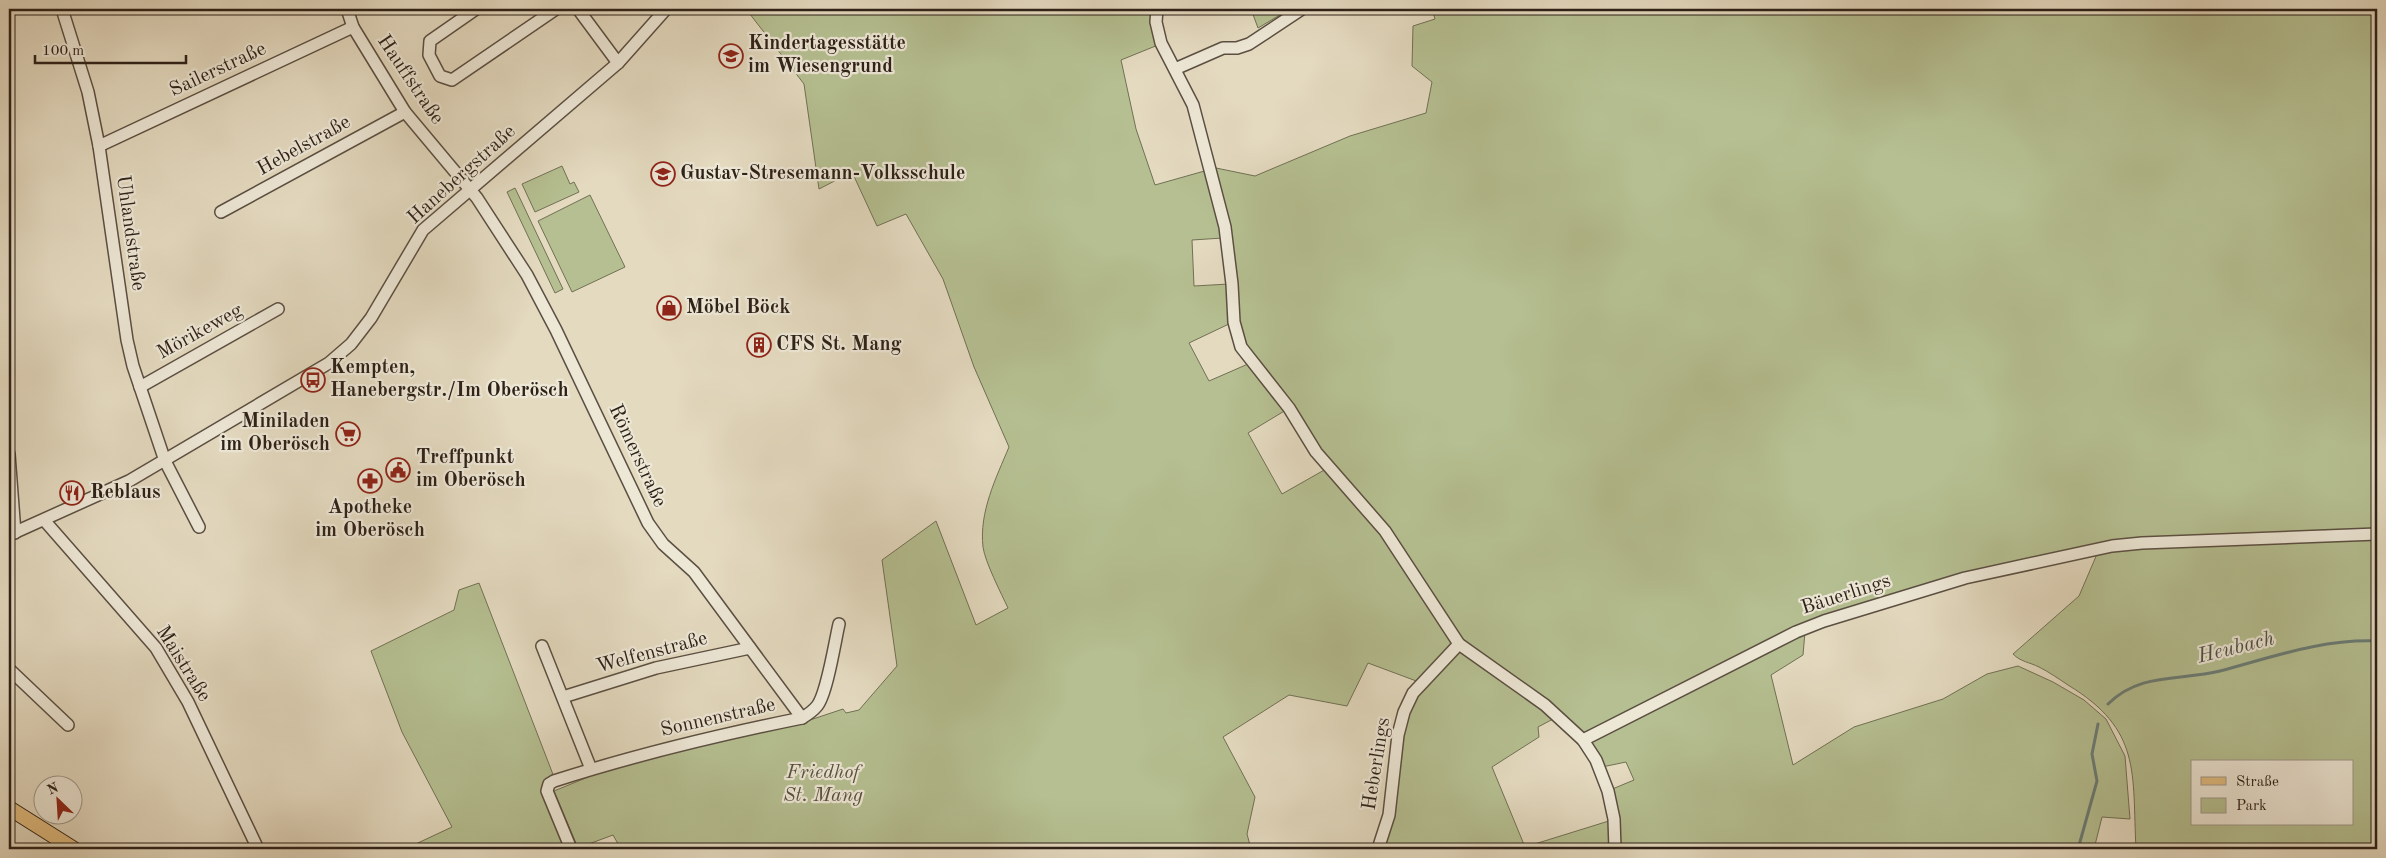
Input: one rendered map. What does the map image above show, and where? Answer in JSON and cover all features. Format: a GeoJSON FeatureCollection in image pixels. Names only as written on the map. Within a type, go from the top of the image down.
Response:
{"type":"FeatureCollection","features":[{"type":"Feature","properties":{"kind":"main road"},"geometry":{"type":"LineString","coordinates":[[9,808],[74,849]]}},
{"type":"Feature","properties":{"kind":"street","name":"Uhlandstraße"},"geometry":{"type":"LineString","coordinates":[[62,9],[88,92],[99,146],[127,340],[140,387],[165,461],[199,527]]}},
{"type":"Feature","properties":{"kind":"street","name":"Hauffstraße"},"geometry":{"type":"LineString","coordinates":[[347,9],[352,28],[404,112],[470,190]]}},
{"type":"Feature","properties":{"kind":"street"},"geometry":{"type":"LineString","coordinates":[[476,9],[430,41],[429,55],[440,76],[452,80],[556,9]]}},
{"type":"Feature","properties":{"kind":"street"},"geometry":{"type":"LineString","coordinates":[[578,9],[618,63]]}},
{"type":"Feature","properties":{"kind":"street","name":"Hanebergstraße"},"geometry":{"type":"LineString","coordinates":[[12,534],[130,481],[329,363],[351,344],[371,318],[423,230],[618,63],[666,9]]}},
{"type":"Feature","properties":{"kind":"street"},"geometry":{"type":"LineString","coordinates":[[1157,9],[1156,22],[1161,43],[1192,105],[1225,227],[1232,284],[1234,322],[1241,347],[1289,408],[1316,452],[1385,531],[1459,644],[1545,704],[1583,740],[1596,760],[1608,791],[1614,819],[1616,849]]}},
{"type":"Feature","properties":{"kind":"street"},"geometry":{"type":"LineString","coordinates":[[1175,69],[1223,48],[1244,47],[1302,9]]}},
{"type":"Feature","properties":{"kind":"street","name":"Sailerstraße"},"geometry":{"type":"LineString","coordinates":[[99,146],[352,28]]}},
{"type":"Feature","properties":{"kind":"street","name":"Hebelstraße"},"geometry":{"type":"LineString","coordinates":[[221,212],[404,112]]}},
{"type":"Feature","properties":{"kind":"street","name":"Römerstraße"},"geometry":{"type":"LineString","coordinates":[[470,190],[503,236],[556,330],[648,523],[663,544],[694,572],[802,718]]}},
{"type":"Feature","properties":{"kind":"street","name":"Mörikeweg"},"geometry":{"type":"LineString","coordinates":[[140,387],[278,309]]}},
{"type":"Feature","properties":{"kind":"street"},"geometry":{"type":"LineString","coordinates":[[9,454],[12,534]]}},
{"type":"Feature","properties":{"kind":"street","name":"Maistraße"},"geometry":{"type":"LineString","coordinates":[[44,520],[156,648],[188,702],[258,849]]}},
{"type":"Feature","properties":{"kind":"street","name":"Bäuerlings"},"geometry":{"type":"LineString","coordinates":[[1583,740],[1796,632],[1824,621],[1965,578],[2112,546],[2142,543],[2377,534]]}},
{"type":"Feature","properties":{"kind":"street","name":"Sonnenstraße"},"geometry":{"type":"LineString","coordinates":[[571,849],[547,791],[549,784],[591,769],[719,734],[802,718],[818,706],[823,694],[838,624]]}},
{"type":"Feature","properties":{"kind":"street","name":"Heberlings"},"geometry":{"type":"LineString","coordinates":[[1378,849],[1389,816],[1398,735],[1404,712],[1418,688],[1459,644]]}},
{"type":"Feature","properties":{"kind":"street"},"geometry":{"type":"LineString","coordinates":[[542,646],[591,769]]}},
{"type":"Feature","properties":{"kind":"street","name":"Welfenstraße"},"geometry":{"type":"LineString","coordinates":[[563,697],[656,668],[750,648]]}},
{"type":"Feature","properties":{"kind":"street"},"geometry":{"type":"LineString","coordinates":[[9,669],[68,726]]}},
{"type":"Feature","properties":{"kind":"green space","name":"Friedhof St. Mang"},"geometry":{"type":"Polygon","coordinates":[[[746,9],[1153,9],[1158,45],[1121,60],[1136,129],[1155,185],[1208,170],[1223,238],[1192,240],[1194,286],[1229,284],[1231,323],[1189,343],[1209,381],[1248,364],[1286,410],[1248,433],[1282,494],[1326,469],[1382,532],[1454,642],[1419,682],[1368,663],[1347,706],[1289,695],[1223,737],[1255,797],[1247,834],[1251,849],[621,849],[613,835],[578,848],[554,791],[593,775],[721,739],[810,720],[843,709],[846,713],[859,710],[897,666],[882,560],[936,521],[976,625],[1008,608],[987,561],[982,534],[986,508],[1009,447],[974,367],[943,279],[906,214],[877,226],[852,172],[819,189],[804,84],[746,9]]]}},
{"type":"Feature","properties":{"kind":"green space"},"geometry":{"type":"Polygon","coordinates":[[[1251,9],[1290,9],[1258,28],[1251,9]]]}},
{"type":"Feature","properties":{"kind":"green space"},"geometry":{"type":"Polygon","coordinates":[[[1432,9],[2377,9],[2377,531],[2141,539],[1855,607],[1584,736],[1462,642],[1244,345],[1240,334],[1216,168],[1255,176],[1350,136],[1426,113],[1432,82],[1412,66],[1413,26],[1435,19],[1432,9]]]}},
{"type":"Feature","properties":{"kind":"green space"},"geometry":{"type":"Polygon","coordinates":[[[562,166],[570,184],[574,182],[579,192],[535,212],[522,184],[562,166]]]}},
{"type":"Feature","properties":{"kind":"green space"},"geometry":{"type":"Polygon","coordinates":[[[515,188],[563,289],[555,293],[507,192],[515,188]]]}},
{"type":"Feature","properties":{"kind":"green space"},"geometry":{"type":"Polygon","coordinates":[[[590,195],[625,267],[572,292],[538,221],[590,195]]]}},
{"type":"Feature","properties":{"kind":"green space"},"geometry":{"type":"Polygon","coordinates":[[[2377,537],[2377,849],[2136,849],[2132,775],[2128,755],[2121,736],[2109,719],[2092,702],[2050,673],[2013,654],[2079,596],[2097,554],[2141,547],[2377,537]]]}},
{"type":"Feature","properties":{"kind":"green space"},"geometry":{"type":"Polygon","coordinates":[[[479,583],[554,777],[548,782],[566,849],[405,849],[452,827],[402,732],[371,651],[454,610],[459,590],[479,583]]]}},
{"type":"Feature","properties":{"kind":"green space"},"geometry":{"type":"Polygon","coordinates":[[[1805,632],[1803,655],[1771,675],[1793,765],[1854,727],[1943,699],[1987,674],[2018,666],[2053,682],[2084,700],[2106,719],[2125,756],[2130,819],[2102,817],[2094,849],[1618,849],[1610,790],[1634,780],[1626,762],[1602,767],[1588,741],[1805,632]]]}},
{"type":"Feature","properties":{"kind":"green space"},"geometry":{"type":"Polygon","coordinates":[[[1459,648],[1555,718],[1538,727],[1539,737],[1492,767],[1525,847],[1612,820],[1613,849],[1384,849],[1398,751],[1407,714],[1418,690],[1459,648]]]}},
{"type":"Feature","properties":{"kind":"waterway","name":"Heubach"},"geometry":{"type":"LineString","coordinates":[[2108,704],[2120,694],[2147,682],[2220,671],[2317,646],[2356,641],[2377,641]]}},
{"type":"Feature","properties":{"kind":"waterway","name":"Heubach"},"geometry":{"type":"LineString","coordinates":[[2078,849],[2097,781],[2092,754],[2098,724]]}},
{"type":"Feature","properties":{"kind":"place","name":"Kindertagesstätte im Wiesengrund"},"geometry":{"type":"Point","coordinates":[731,56]}},
{"type":"Feature","properties":{"kind":"place","name":"Gustav-Stresemann-Volksschule"},"geometry":{"type":"Point","coordinates":[663,174]}},
{"type":"Feature","properties":{"kind":"place","name":"Möbel Böck"},"geometry":{"type":"Point","coordinates":[669,308]}},
{"type":"Feature","properties":{"kind":"place","name":"CFS St. Mang"},"geometry":{"type":"Point","coordinates":[759,345]}},
{"type":"Feature","properties":{"kind":"place","name":"Kempten, Hanebergstr./Im Oberösch"},"geometry":{"type":"Point","coordinates":[313,380]}},
{"type":"Feature","properties":{"kind":"place","name":"Miniladen im Oberösch"},"geometry":{"type":"Point","coordinates":[348,434]}},
{"type":"Feature","properties":{"kind":"place","name":"Treffpunkt im Oberösch"},"geometry":{"type":"Point","coordinates":[398,470]}},
{"type":"Feature","properties":{"kind":"place","name":"Apotheke im Oberösch"},"geometry":{"type":"Point","coordinates":[370,481]}},
{"type":"Feature","properties":{"kind":"place","name":"Reblaus"},"geometry":{"type":"Point","coordinates":[72,493]}}]}
